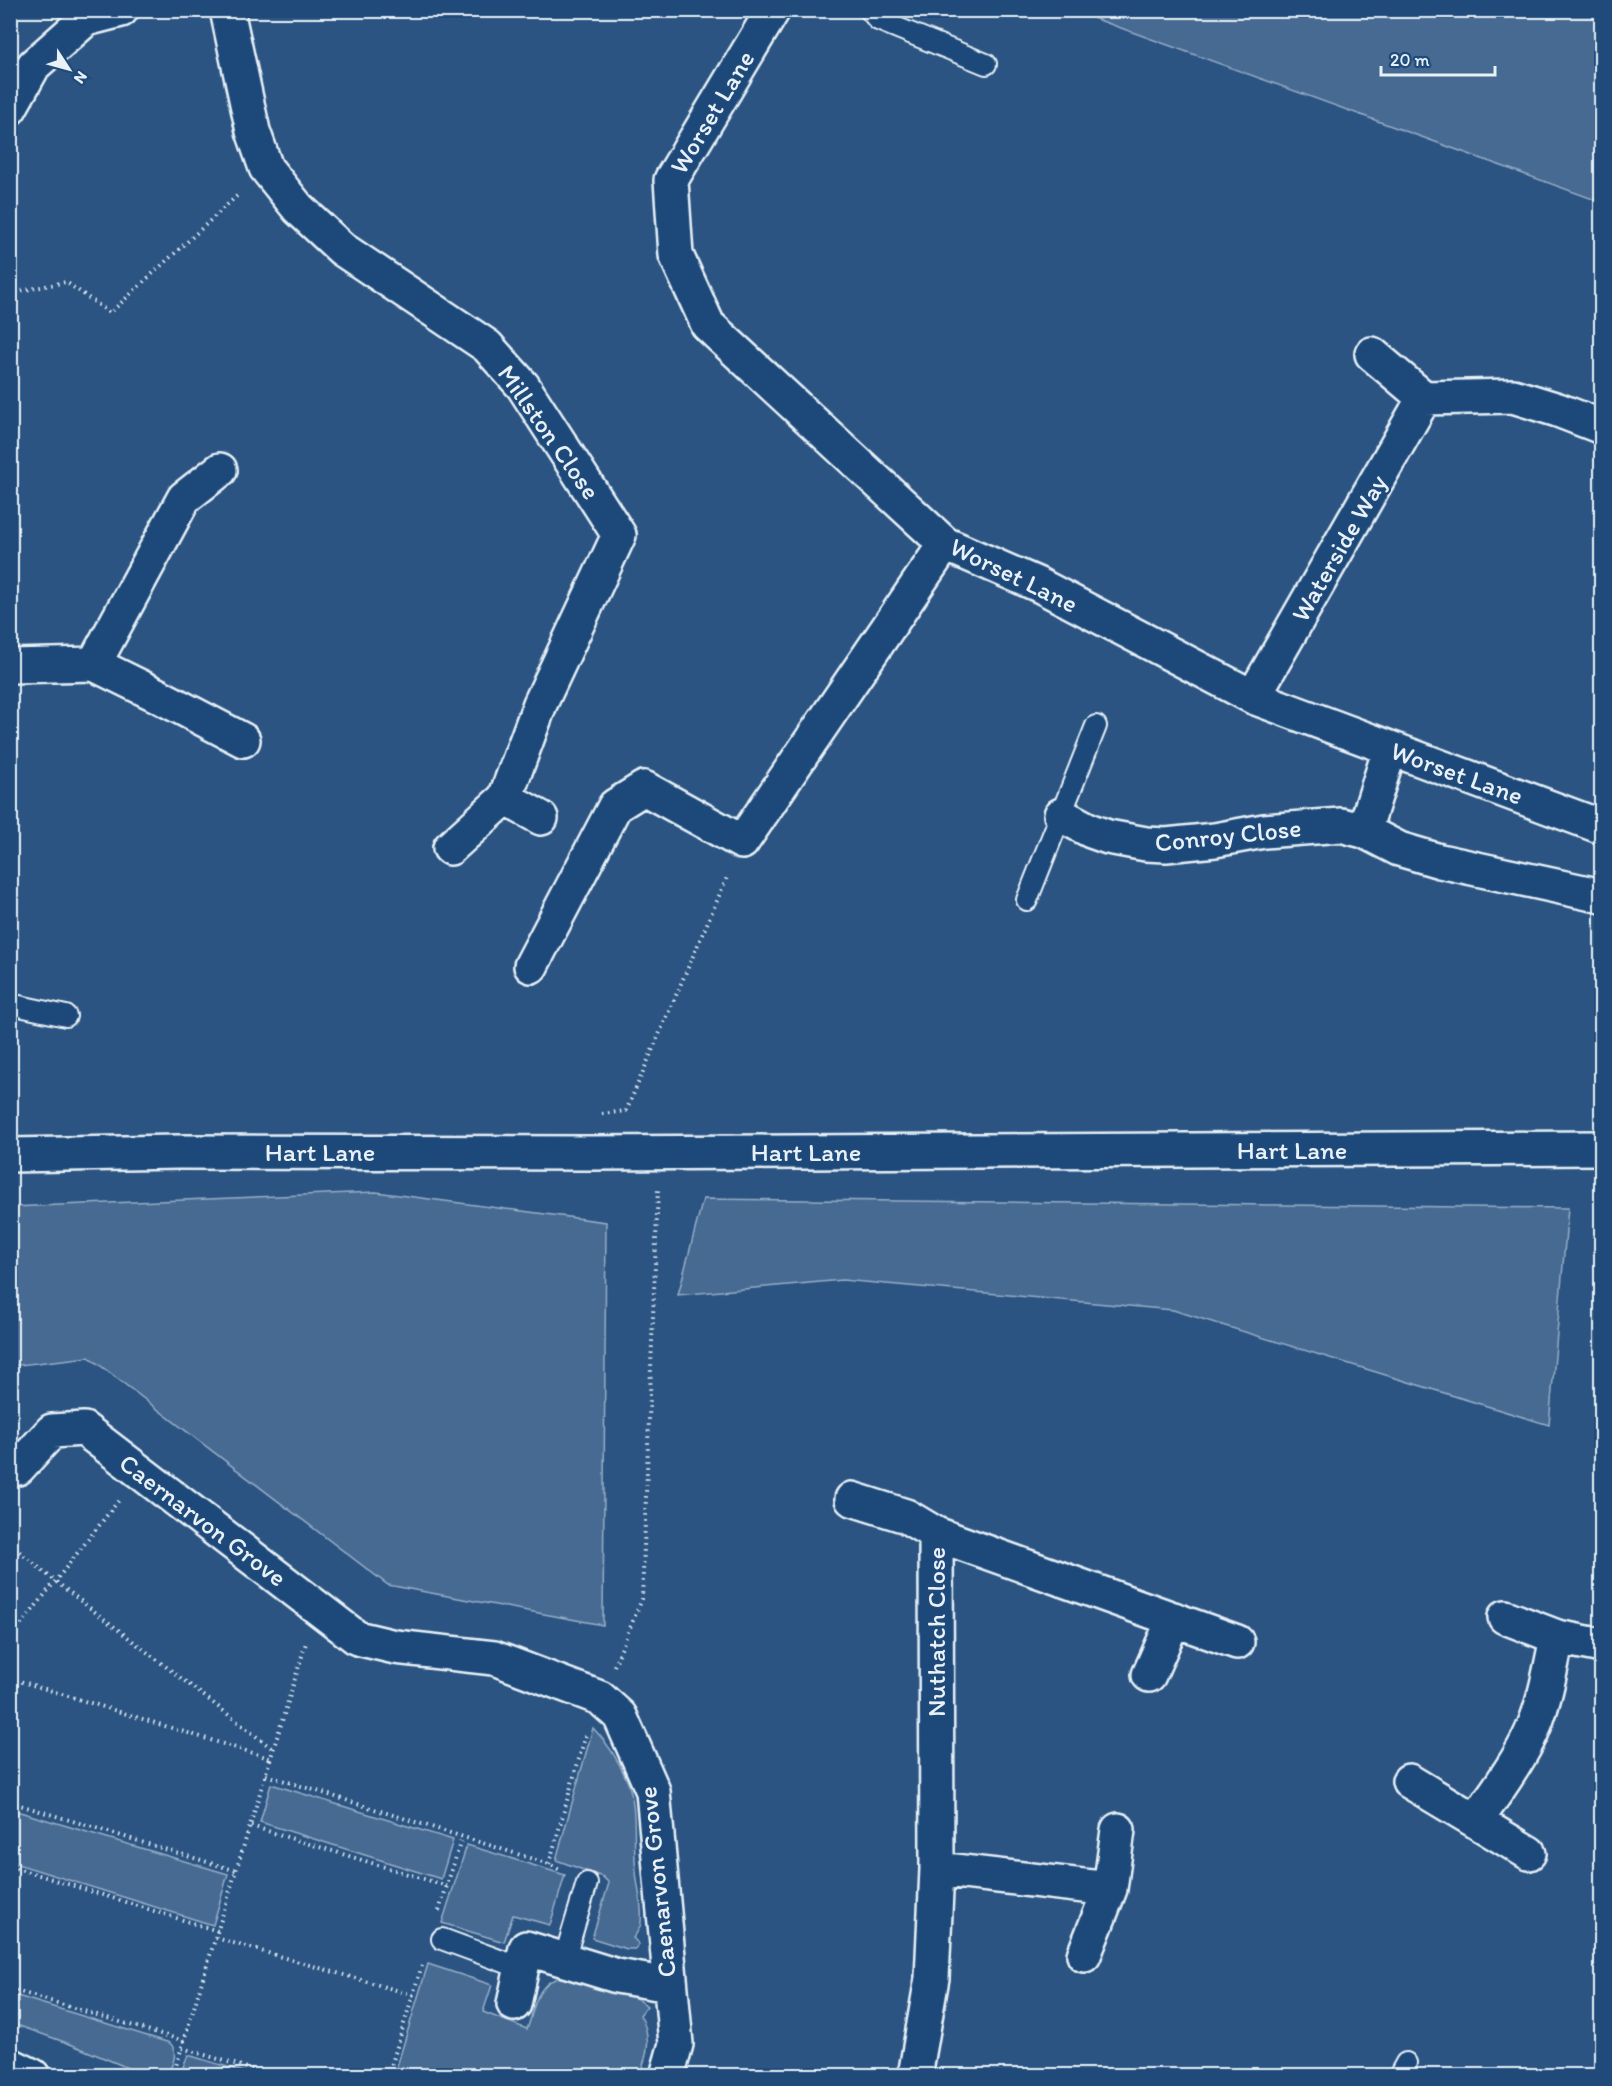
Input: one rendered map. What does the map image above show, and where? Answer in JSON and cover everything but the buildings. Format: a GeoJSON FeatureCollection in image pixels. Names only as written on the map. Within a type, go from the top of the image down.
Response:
{"type":"FeatureCollection","features":[{"type":"Feature","properties":{"kind":"street"},"geometry":{"type":"LineString","coordinates":[[10,108],[33,65],[86,19],[121,10]]}},
{"type":"Feature","properties":{"kind":"street","name":"Millston Close"},"geometry":{"type":"LineString","coordinates":[[227,10],[253,131],[266,168],[298,208],[342,249],[487,346],[523,386],[619,535],[540,704],[505,798],[450,848]]}},
{"type":"Feature","properties":{"kind":"street","name":"Worset Lane"},"geometry":{"type":"LineString","coordinates":[[773,10],[670,180],[676,255],[708,326],[945,544],[1039,585],[1253,697],[1602,828]]}},
{"type":"Feature","properties":{"kind":"street"},"geometry":{"type":"LineString","coordinates":[[1372,354],[1424,398],[1513,396],[1602,427]]}},
{"type":"Feature","properties":{"kind":"street","name":"Waterside Way"},"geometry":{"type":"LineString","coordinates":[[1253,697],[1424,398]]}},
{"type":"Feature","properties":{"kind":"street"},"geometry":{"type":"LineString","coordinates":[[93,664],[184,498],[220,470]]}},
{"type":"Feature","properties":{"kind":"street"},"geometry":{"type":"LineString","coordinates":[[531,966],[615,806],[629,796],[644,788],[742,842],[945,544]]}},
{"type":"Feature","properties":{"kind":"street"},"geometry":{"type":"LineString","coordinates":[[10,666],[93,664],[243,740]]}},
{"type":"Feature","properties":{"kind":"street"},"geometry":{"type":"LineString","coordinates":[[1364,831],[1390,749]]}},
{"type":"Feature","properties":{"kind":"street"},"geometry":{"type":"LineString","coordinates":[[505,798],[541,818]]}},
{"type":"Feature","properties":{"kind":"street","name":"Conroy Close"},"geometry":{"type":"LineString","coordinates":[[1061,815],[1091,831],[1126,842],[1166,845],[1264,831],[1341,825],[1364,831],[1399,849],[1440,861],[1602,896]]}},
{"type":"Feature","properties":{"kind":"street","name":"Hart Lane"},"geometry":{"type":"LineString","coordinates":[[10,1155],[179,1152],[589,1153],[1602,1148]]}},
{"type":"Feature","properties":{"kind":"street","name":"Caernarvon Grove"},"geometry":{"type":"LineString","coordinates":[[18,1468],[52,1431],[84,1429],[357,1638],[395,1647]]}},
{"type":"Feature","properties":{"kind":"street"},"geometry":{"type":"LineString","coordinates":[[852,1498],[906,1516],[936,1534]]}},
{"type":"Feature","properties":{"kind":"street","name":"Nuthatch Close"},"geometry":{"type":"LineString","coordinates":[[915,2076],[932,1978],[937,1869],[936,1534],[1237,1642]]}},
{"type":"Feature","properties":{"kind":"street"},"geometry":{"type":"LineString","coordinates":[[1505,1617],[1557,1637],[1602,1646]]}},
{"type":"Feature","properties":{"kind":"street"},"geometry":{"type":"LineString","coordinates":[[1149,1675],[1174,1619]]}},
{"type":"Feature","properties":{"kind":"street"},"geometry":{"type":"LineString","coordinates":[[1476,1821],[1511,1771],[1529,1739],[1541,1707],[1557,1637]]}},
{"type":"Feature","properties":{"kind":"street","name":"Caenarvon Grove"},"geometry":{"type":"LineString","coordinates":[[395,1647],[494,1658],[600,1698],[620,1716],[653,1791],[676,2044],[667,2076]]}},
{"type":"Feature","properties":{"kind":"street"},"geometry":{"type":"LineString","coordinates":[[1409,1781],[1529,1854]]}},
{"type":"Feature","properties":{"kind":"street"},"geometry":{"type":"LineString","coordinates":[[1084,1955],[1110,1889],[1118,1830]]}},
{"type":"Feature","properties":{"kind":"street"},"geometry":{"type":"LineString","coordinates":[[937,1869],[1110,1889]]}},
{"type":"Feature","properties":{"kind":"street"},"geometry":{"type":"LineString","coordinates":[[514,2004],[526,1948],[617,1976],[669,1984]]}},
{"type":"Feature","properties":{"kind":"street"},"geometry":{"type":"LineString","coordinates":[[10,2065],[33,2076]]}},
{"type":"Feature","properties":{"kind":"lane"},"geometry":{"type":"LineString","coordinates":[[870,10],[878,20],[987,64]]}},
{"type":"Feature","properties":{"kind":"lane"},"geometry":{"type":"LineString","coordinates":[[1027,900],[1096,726]]}},
{"type":"Feature","properties":{"kind":"lane"},"geometry":{"type":"LineString","coordinates":[[10,1004],[66,1016]]}},
{"type":"Feature","properties":{"kind":"lane"},"geometry":{"type":"LineString","coordinates":[[564,1960],[587,1883]]}},
{"type":"Feature","properties":{"kind":"lane"},"geometry":{"type":"LineString","coordinates":[[442,1939],[521,1968]]}},
{"type":"Feature","properties":{"kind":"path"},"geometry":{"type":"LineString","coordinates":[[10,293],[66,282],[110,313],[266,168]]}},
{"type":"Feature","properties":{"kind":"path"},"geometry":{"type":"LineString","coordinates":[[589,1153],[592,1116],[626,1111],[742,842]]}},
{"type":"Feature","properties":{"kind":"path"},"geometry":{"type":"LineString","coordinates":[[600,1698],[642,1599],[658,1184]]}},
{"type":"Feature","properties":{"kind":"path"},"geometry":{"type":"LineString","coordinates":[[10,1639],[123,1495]]}},
{"type":"Feature","properties":{"kind":"path"},"geometry":{"type":"LineString","coordinates":[[10,1544],[274,1750]]}},
{"type":"Feature","properties":{"kind":"path"},"geometry":{"type":"LineString","coordinates":[[173,2076],[307,1641]]}},
{"type":"Feature","properties":{"kind":"path"},"geometry":{"type":"LineString","coordinates":[[10,1678],[272,1759]]}},
{"type":"Feature","properties":{"kind":"path"},"geometry":{"type":"LineString","coordinates":[[266,1774],[549,1863],[582,1747]]}},
{"type":"Feature","properties":{"kind":"path"},"geometry":{"type":"LineString","coordinates":[[10,1802],[237,1871]]}},
{"type":"Feature","properties":{"kind":"path"},"geometry":{"type":"LineString","coordinates":[[251,1826],[447,1886]]}},
{"type":"Feature","properties":{"kind":"path"},"geometry":{"type":"LineString","coordinates":[[438,1915],[462,1837]]}},
{"type":"Feature","properties":{"kind":"path"},"geometry":{"type":"LineString","coordinates":[[10,1874],[12,1867],[218,1931]]}},
{"type":"Feature","properties":{"kind":"path"},"geometry":{"type":"LineString","coordinates":[[216,1938],[413,1995]]}},
{"type":"Feature","properties":{"kind":"path"},"geometry":{"type":"LineString","coordinates":[[388,2076],[426,1954]]}},
{"type":"Feature","properties":{"kind":"path"},"geometry":{"type":"LineString","coordinates":[[10,1989],[184,2042]]}},
{"type":"Feature","properties":{"kind":"path"},"geometry":{"type":"LineString","coordinates":[[182,2048],[274,2076]]}},
{"type":"Feature","properties":{"kind":"shaded area"},"geometry":{"type":"Polygon","coordinates":[[[1074,11],[1601,11],[1601,202],[1074,11]]]}},
{"type":"Feature","properties":{"kind":"shaded area"},"geometry":{"type":"Polygon","coordinates":[[[376,1192],[606,1222],[603,1625],[388,1585],[89,1357],[11,1366],[11,1207],[376,1192]]]}},
{"type":"Feature","properties":{"kind":"shaded area"},"geometry":{"type":"Polygon","coordinates":[[[703,1199],[1568,1208],[1549,1425],[1173,1310],[842,1280],[678,1295],[703,1199]]]}},
{"type":"Feature","properties":{"kind":"shaded area"},"geometry":{"type":"Polygon","coordinates":[[[593,1728],[607,1745],[630,1789],[635,1860],[641,1903],[640,1926],[633,1938],[639,1944],[635,1949],[627,1949],[592,1938],[609,1883],[603,1877],[556,1860],[593,1728]]]}},
{"type":"Feature","properties":{"kind":"shaded area"},"geometry":{"type":"Polygon","coordinates":[[[271,1784],[453,1840],[441,1879],[260,1822],[271,1784]]]}},
{"type":"Feature","properties":{"kind":"shaded area"},"geometry":{"type":"Polygon","coordinates":[[[10,1809],[228,1874],[213,1925],[11,1862],[10,1809]]]}},
{"type":"Feature","properties":{"kind":"shaded area"},"geometry":{"type":"Polygon","coordinates":[[[467,1845],[565,1875],[550,1925],[513,1915],[504,1942],[442,1923],[467,1845]]]}},
{"type":"Feature","properties":{"kind":"shaded area"},"geometry":{"type":"Polygon","coordinates":[[[428,1964],[492,1985],[483,2012],[527,2029],[534,2005],[543,1988],[557,1979],[583,1979],[599,1983],[639,2000],[647,2006],[640,2015],[646,2030],[647,2045],[645,2060],[639,2075],[394,2076],[428,1964]]]}},
{"type":"Feature","properties":{"kind":"shaded area"},"geometry":{"type":"Polygon","coordinates":[[[11,1994],[170,2043],[174,2051],[172,2064],[165,2075],[142,2075],[70,2044],[11,2023],[11,1994]]]}},
{"type":"Feature","properties":{"kind":"shaded area"},"geometry":{"type":"Polygon","coordinates":[[[188,2055],[254,2075],[193,2075],[187,2073],[183,2067],[188,2055]]]}}]}
